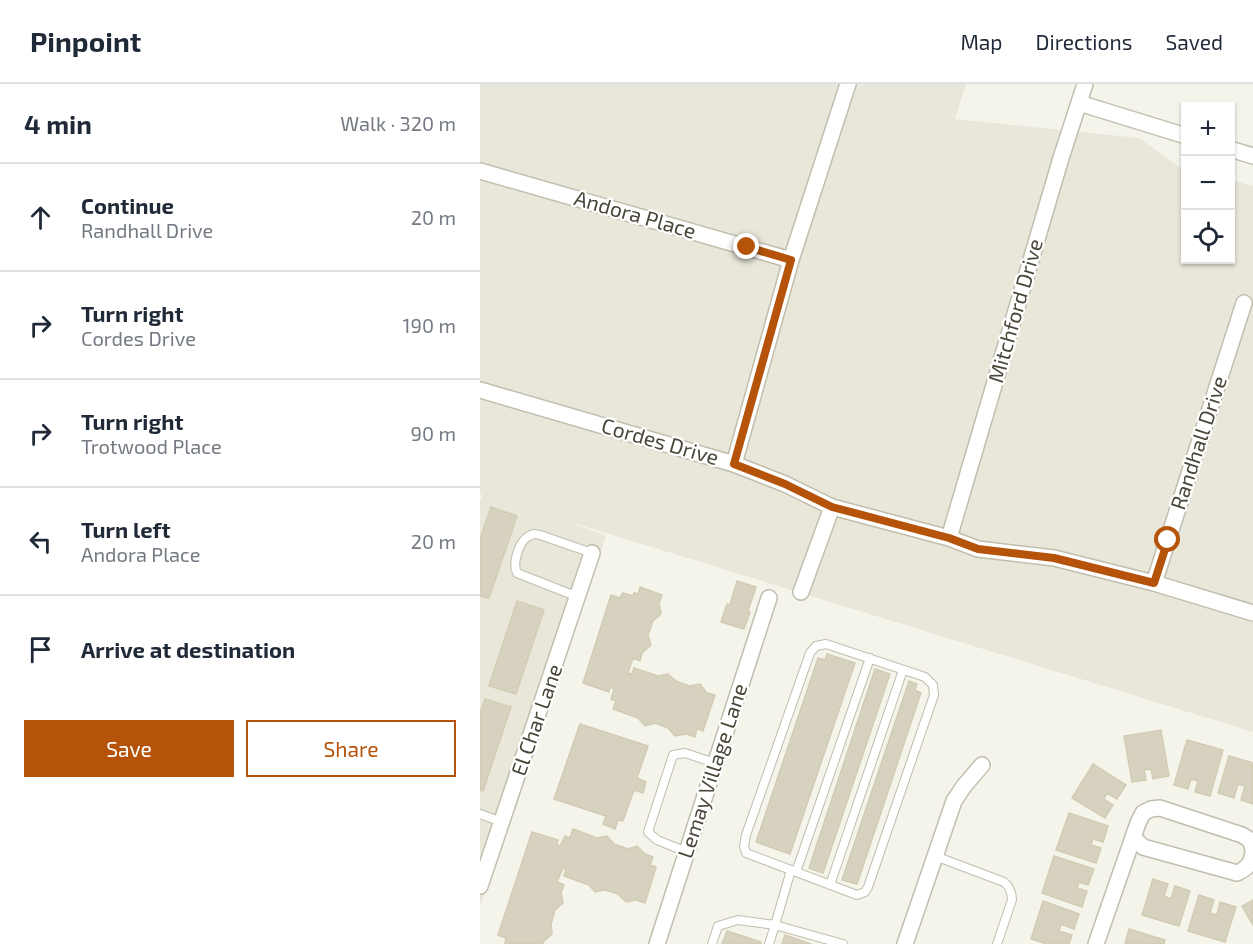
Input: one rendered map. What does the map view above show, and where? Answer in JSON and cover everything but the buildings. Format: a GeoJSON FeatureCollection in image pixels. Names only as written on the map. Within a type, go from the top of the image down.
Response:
{"type":"FeatureCollection","features":[{"type":"Feature","properties":{"kind":"street"},"geometry":{"type":"LineString","coordinates":[[734,464],[791,260],[848,84]]}},
{"type":"Feature","properties":{"kind":"street","name":"Mitchford Drive"},"geometry":{"type":"LineString","coordinates":[[949,538],[1085,84]]}},
{"type":"Feature","properties":{"kind":"street"},"geometry":{"type":"LineString","coordinates":[[1078,103],[1181,135]]}},
{"type":"Feature","properties":{"kind":"street"},"geometry":{"type":"LineString","coordinates":[[1235,151],[1253,156]]}},
{"type":"Feature","properties":{"kind":"street","name":"Andora Place"},"geometry":{"type":"LineString","coordinates":[[480,171],[791,260]]}},
{"type":"Feature","properties":{"kind":"street","name":"Randhall Drive"},"geometry":{"type":"LineString","coordinates":[[1154,583],[1244,303]]}},
{"type":"Feature","properties":{"kind":"street","name":"Cordes Drive"},"geometry":{"type":"LineString","coordinates":[[480,390],[734,464],[785,484],[832,507],[949,538],[978,549],[1054,558],[1154,583],[1253,613]]}},
{"type":"Feature","properties":{"kind":"street"},"geometry":{"type":"LineString","coordinates":[[801,592],[832,507]]}},
{"type":"Feature","properties":{"kind":"street","name":"El Char Lane"},"geometry":{"type":"LineString","coordinates":[[480,886],[592,553]]}},
{"type":"Feature","properties":{"kind":"street","name":"Lemay Village Lane"},"geometry":{"type":"LineString","coordinates":[[657,944],[769,598]]}},
{"type":"Feature","properties":{"kind":"street"},"geometry":{"type":"LineString","coordinates":[[905,944],[954,801],[982,765]]}},
{"type":"Feature","properties":{"kind":"street"},"geometry":{"type":"LineString","coordinates":[[1096,944],[1133,837],[1143,813],[1160,808],[1242,835],[1250,840],[1253,851],[1252,859],[1246,868],[1236,873],[1143,847],[1133,837]]}},
{"type":"Feature","properties":{"kind":"lane"},"geometry":{"type":"LineString","coordinates":[[578,597],[517,573],[514,567],[515,558],[526,538],[532,534],[592,553]]}},
{"type":"Feature","properties":{"kind":"lane"},"geometry":{"type":"LineString","coordinates":[[826,644],[870,658],[925,677],[933,685],[934,695],[868,887],[865,892],[857,895],[747,852],[744,846],[810,653],[816,646],[826,644]]}},
{"type":"Feature","properties":{"kind":"lane"},"geometry":{"type":"LineString","coordinates":[[769,944],[870,658]]}},
{"type":"Feature","properties":{"kind":"lane"},"geometry":{"type":"LineString","coordinates":[[830,885],[903,670]]}},
{"type":"Feature","properties":{"kind":"lane"},"geometry":{"type":"LineString","coordinates":[[687,852],[657,840],[648,832],[673,754],[686,753],[716,763]]}},
{"type":"Feature","properties":{"kind":"lane"},"geometry":{"type":"LineString","coordinates":[[480,814],[502,822]]}},
{"type":"Feature","properties":{"kind":"lane"},"geometry":{"type":"LineString","coordinates":[[935,855],[1008,885],[1012,900],[997,944]]}},
{"type":"Feature","properties":{"kind":"lane"},"geometry":{"type":"LineString","coordinates":[[712,944],[718,926],[738,920],[775,925],[827,942],[843,944]]}},
{"type":"Feature","properties":{"kind":"shaded area"},"geometry":{"type":"Polygon","coordinates":[[[480,84],[966,84],[955,119],[1139,138],[1181,168],[1181,264],[1235,264],[1235,181],[1253,186],[1253,732],[567,521],[606,536],[480,907],[480,501],[482,495],[480,494],[480,84]]]}},
{"type":"Feature","properties":{"kind":"route"},"geometry":{"type":"LineString","coordinates":[[747,247],[791,260],[734,464],[785,484],[832,507],[949,538],[978,549],[1054,558],[1154,583],[1168,540]]}}]}
